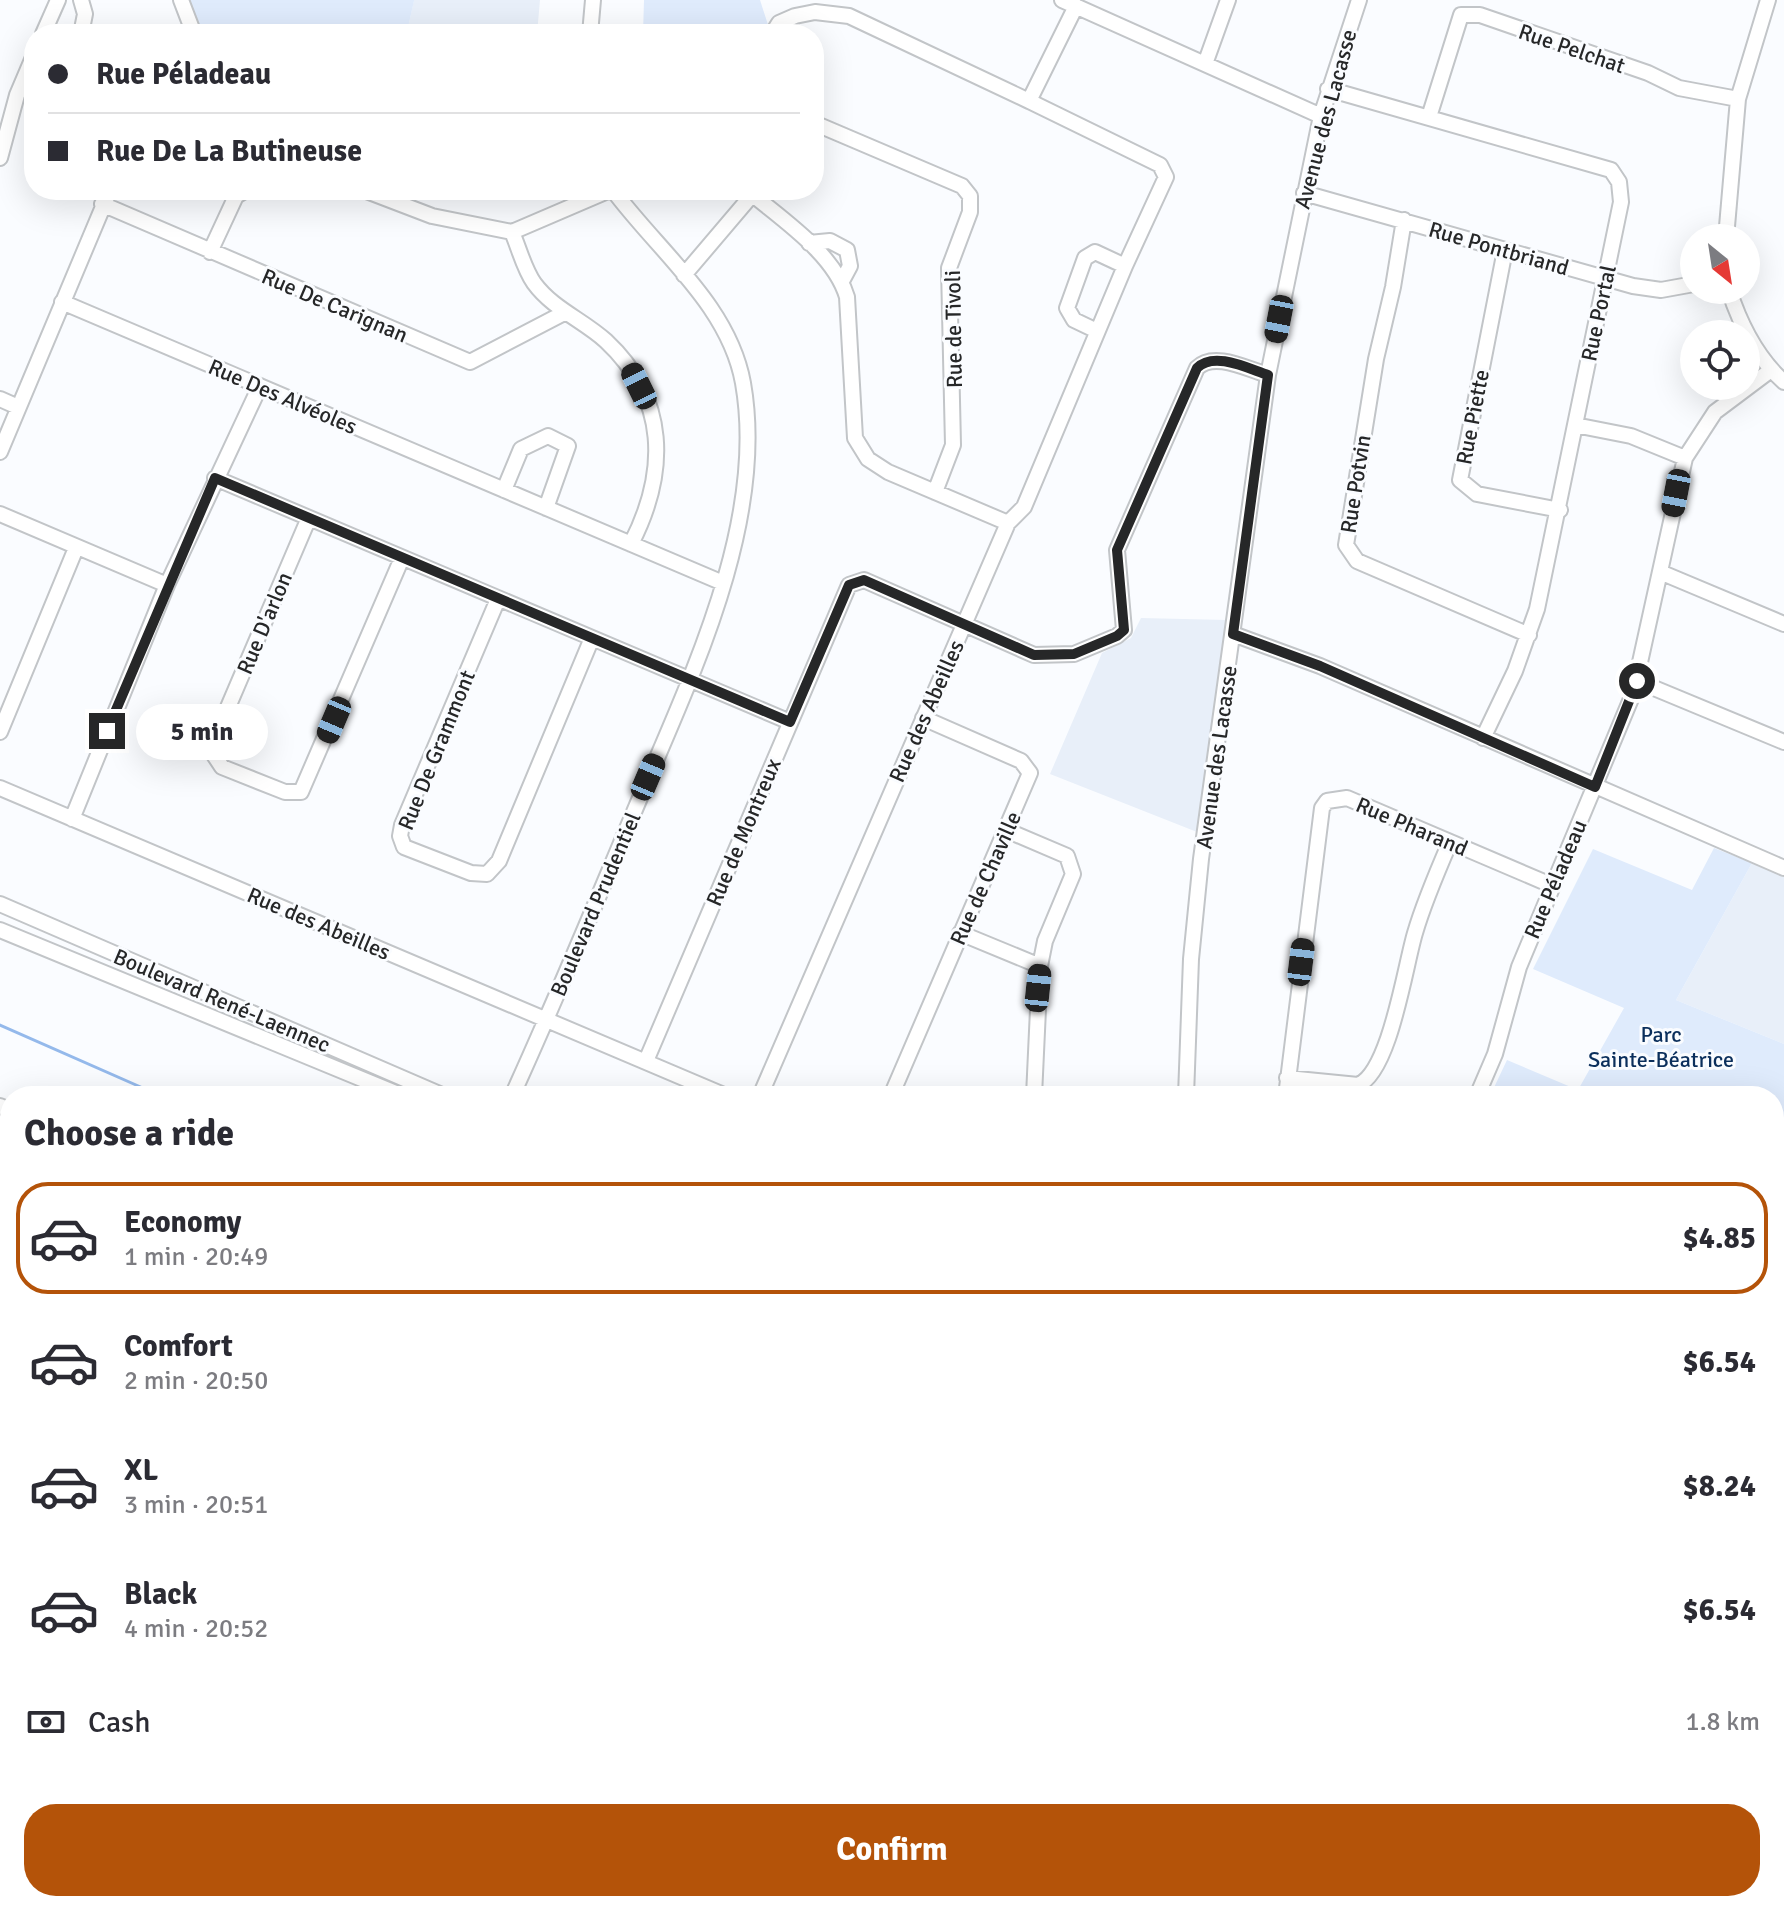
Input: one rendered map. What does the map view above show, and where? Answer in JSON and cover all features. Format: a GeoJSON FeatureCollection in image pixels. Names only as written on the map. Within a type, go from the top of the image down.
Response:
{"type":"FeatureCollection","features":[{"type":"Feature","properties":{"kind":"street"},"geometry":{"type":"LineString","coordinates":[[47,24],[58,0]]}},
{"type":"Feature","properties":{"kind":"street"},"geometry":{"type":"LineString","coordinates":[[81,0],[85,14],[83,24]]}},
{"type":"Feature","properties":{"kind":"street"},"geometry":{"type":"LineString","coordinates":[[181,0],[190,24]]}},
{"type":"Feature","properties":{"kind":"street"},"geometry":{"type":"LineString","coordinates":[[591,24],[593,0]]}},
{"type":"Feature","properties":{"kind":"street"},"geometry":{"type":"LineString","coordinates":[[1205,64],[1228,0]]}},
{"type":"Feature","properties":{"kind":"street","name":"Avenue des Lacasse"},"geometry":{"type":"LineString","coordinates":[[1186,1086],[1191,959],[1268,375],[1321,116],[1359,0]]}},
{"type":"Feature","properties":{"kind":"street"},"geometry":{"type":"LineString","coordinates":[[1727,224],[1738,99],[1764,1]]}},
{"type":"Feature","properties":{"kind":"street"},"geometry":{"type":"LineString","coordinates":[[778,24],[795,16],[815,12],[849,16],[1029,101],[1069,3],[1321,116]]}},
{"type":"Feature","properties":{"kind":"street","name":"Rue Pelchat"},"geometry":{"type":"LineString","coordinates":[[1429,117],[1461,15],[1480,15],[1648,73],[1679,88],[1738,99]]}},
{"type":"Feature","properties":{"kind":"street"},"geometry":{"type":"LineString","coordinates":[[0,158],[24,79]]}},
{"type":"Feature","properties":{"kind":"street","name":"Rue Portal"},"geometry":{"type":"LineString","coordinates":[[1328,89],[1611,170],[1619,182],[1621,202],[1560,510],[1529,635],[1483,738]]}},
{"type":"Feature","properties":{"kind":"street","name":"Rue des Abeilles"},"geometry":{"type":"LineString","coordinates":[[764,1086],[1008,523],[1024,507],[1097,331],[1166,177],[1160,165],[1029,101]]}},
{"type":"Feature","properties":{"kind":"street","name":"Rue de Tivoli"},"geometry":{"type":"LineString","coordinates":[[824,127],[962,186],[970,196],[970,212],[949,268],[953,445],[935,492]]}},
{"type":"Feature","properties":{"kind":"street","name":"Rue Pontbriand"},"geometry":{"type":"LineString","coordinates":[[1304,193],[1606,278],[1661,290],[1680,287]]}},
{"type":"Feature","properties":{"kind":"street"},"geometry":{"type":"LineString","coordinates":[[0,452],[104,200]]}},
{"type":"Feature","properties":{"kind":"street"},"geometry":{"type":"LineString","coordinates":[[210,252],[234,200]]}},
{"type":"Feature","properties":{"kind":"street"},"geometry":{"type":"LineString","coordinates":[[390,200],[432,216],[512,232],[587,200]]}},
{"type":"Feature","properties":{"kind":"street","name":"Boulevard Prudentiel"},"geometry":{"type":"LineString","coordinates":[[517,1086],[689,680],[742,519],[746,425],[743,382],[721,322],[619,200]]}},
{"type":"Feature","properties":{"kind":"street"},"geometry":{"type":"LineString","coordinates":[[684,275],[744,200]]}},
{"type":"Feature","properties":{"kind":"street"},"geometry":{"type":"LineString","coordinates":[[759,200],[809,243],[842,281],[847,297],[855,438],[868,459],[888,472],[1008,523]]}},
{"type":"Feature","properties":{"kind":"street","name":"Rue De Carignan"},"geometry":{"type":"LineString","coordinates":[[102,204],[470,362],[564,313]]}},
{"type":"Feature","properties":{"kind":"street","name":"Rue Potvin"},"geometry":{"type":"LineString","coordinates":[[1404,220],[1371,385],[1346,545],[1357,561],[1529,635]]}},
{"type":"Feature","properties":{"kind":"street"},"geometry":{"type":"LineString","coordinates":[[512,232],[533,282],[564,313],[603,339],[628,364],[650,408],[659,453],[646,515],[631,544]]}},
{"type":"Feature","properties":{"kind":"street"},"geometry":{"type":"LineString","coordinates":[[809,243],[830,241],[847,250],[850,266],[842,281]]}},
{"type":"Feature","properties":{"kind":"street","name":"Rue Piette"},"geometry":{"type":"LineString","coordinates":[[1505,250],[1460,480],[1477,494],[1560,510]]}},
{"type":"Feature","properties":{"kind":"street"},"geometry":{"type":"LineString","coordinates":[[1097,331],[1074,320],[1067,308],[1085,258],[1095,252],[1125,266]]}},
{"type":"Feature","properties":{"kind":"street","name":"Rue Des Alvéoles"},"geometry":{"type":"LineString","coordinates":[[62,302],[723,583]]}},
{"type":"Feature","properties":{"kind":"street"},"geometry":{"type":"LineString","coordinates":[[1735,304],[1749,336],[1771,370],[1784,382]]}},
{"type":"Feature","properties":{"kind":"street","name":"Rue de Montreux"},"geometry":{"type":"LineString","coordinates":[[646,1061],[849,585],[864,580],[1034,655],[1074,654],[1117,636],[1124,630],[1124,618],[1117,550],[1197,368],[1204,361],[1214,359],[1268,375]]}},
{"type":"Feature","properties":{"kind":"street","name":"Rue Péladeau"},"geometry":{"type":"LineString","coordinates":[[1481,1086],[1495,1054],[1519,967],[1637,681],[1685,458],[1715,412],[1771,370]]}},
{"type":"Feature","properties":{"kind":"street"},"geometry":{"type":"LineString","coordinates":[[72,819],[167,585],[260,386]]}},
{"type":"Feature","properties":{"kind":"street"},"geometry":{"type":"LineString","coordinates":[[0,399],[18,407]]}},
{"type":"Feature","properties":{"kind":"street"},"geometry":{"type":"LineString","coordinates":[[1575,425],[1631,436],[1685,458]]}},
{"type":"Feature","properties":{"kind":"street"},"geometry":{"type":"LineString","coordinates":[[504,490],[521,449],[548,436],[568,446],[546,508]]}},
{"type":"Feature","properties":{"kind":"street"},"geometry":{"type":"LineString","coordinates":[[215,478],[790,722]]}},
{"type":"Feature","properties":{"kind":"street"},"geometry":{"type":"LineString","coordinates":[[0,514],[167,585]]}},
{"type":"Feature","properties":{"kind":"street","name":"Rue D'arlon"},"geometry":{"type":"LineString","coordinates":[[308,520],[217,733],[212,752],[222,767],[234,772],[285,792],[301,792],[402,558]]}},
{"type":"Feature","properties":{"kind":"street"},"geometry":{"type":"LineString","coordinates":[[0,732],[76,548]]}},
{"type":"Feature","properties":{"kind":"street"},"geometry":{"type":"LineString","coordinates":[[1660,572],[1784,624]]}},
{"type":"Feature","properties":{"kind":"street","name":"Rue De Grammont"},"geometry":{"type":"LineString","coordinates":[[498,599],[402,825],[400,836],[404,847],[471,873],[487,874],[499,861],[592,638]]}},
{"type":"Feature","properties":{"kind":"street"},"geometry":{"type":"LineString","coordinates":[[1233,634],[1320,666],[1784,868]]}},
{"type":"Feature","properties":{"kind":"street"},"geometry":{"type":"LineString","coordinates":[[1637,681],[1784,742]]}},
{"type":"Feature","properties":{"kind":"street","name":"Rue de Chaville"},"geometry":{"type":"LineString","coordinates":[[895,1086],[1030,773],[1021,761],[923,718]]}},
{"type":"Feature","properties":{"kind":"street","name":"Rue des Abeilles"},"geometry":{"type":"LineString","coordinates":[[0,788],[703,1086]]}},
{"type":"Feature","properties":{"kind":"street","name":"Rue Pharand"},"geometry":{"type":"LineString","coordinates":[[1287,1086],[1313,868],[1322,808],[1327,801],[1347,798],[1551,885]]}},
{"type":"Feature","properties":{"kind":"street"},"geometry":{"type":"LineString","coordinates":[[1006,830],[1067,856],[1073,874],[1045,941],[1040,966],[1034,1086]]}},
{"type":"Feature","properties":{"kind":"street"},"geometry":{"type":"LineString","coordinates":[[1287,1078],[1358,1085],[1366,1082],[1380,1057],[1396,1010],[1415,932],[1450,842]]}},
{"type":"Feature","properties":{"kind":"street","name":"Boulevard René-Laennec"},"geometry":{"type":"LineString","coordinates":[[0,904],[421,1086]]}},
{"type":"Feature","properties":{"kind":"street","name":"Boulevard René-Laennec"},"geometry":{"type":"LineString","coordinates":[[0,930],[379,1086]]}},
{"type":"Feature","properties":{"kind":"street"},"geometry":{"type":"LineString","coordinates":[[960,933],[1040,966]]}},
{"type":"Feature","properties":{"kind":"shaded area"},"geometry":{"type":"Polygon","coordinates":[[[414,0],[540,0],[538,24],[409,24],[414,0]]]}},
{"type":"Feature","properties":{"kind":"shaded area"},"geometry":{"type":"Polygon","coordinates":[[[1141,618],[1227,620],[1197,832],[1050,774],[1102,653],[1131,638],[1141,618]]]}},
{"type":"Feature","properties":{"kind":"shaded area"},"geometry":{"type":"Polygon","coordinates":[[[1752,863],[1784,877],[1784,1044],[1676,1000],[1752,863]]]}},
{"type":"Feature","properties":{"kind":"green space"},"geometry":{"type":"Polygon","coordinates":[[[188,0],[414,0],[409,24],[199,24],[188,0]]]}},
{"type":"Feature","properties":{"kind":"green space"},"geometry":{"type":"Polygon","coordinates":[[[644,0],[760,0],[768,24],[643,24],[644,0]]]}},
{"type":"Feature","properties":{"kind":"green space","name":"Parc Sainte-Béatrice"},"geometry":{"type":"Polygon","coordinates":[[[1714,848],[1752,863],[1676,1000],[1784,1044],[1784,1086],[1580,1086],[1624,1008],[1533,969],[1593,849],[1692,890],[1714,848]]]}},
{"type":"Feature","properties":{"kind":"green space","name":"Parc Sainte-Béatrice"},"geometry":{"type":"Polygon","coordinates":[[[1507,1060],[1569,1086],[1495,1086],[1507,1060]]]}},
{"type":"Feature","properties":{"kind":"waterway"},"geometry":{"type":"LineString","coordinates":[[0,1025],[138,1086]]}},
{"type":"Feature","properties":{"kind":"route"},"geometry":{"type":"LineString","coordinates":[[107,731],[215,478],[790,722],[849,585],[864,580],[1013,642],[1034,655],[1074,654],[1124,630],[1117,550],[1197,368],[1204,361],[1214,359],[1268,375],[1233,634],[1320,666],[1595,787],[1637,681]]}}]}
